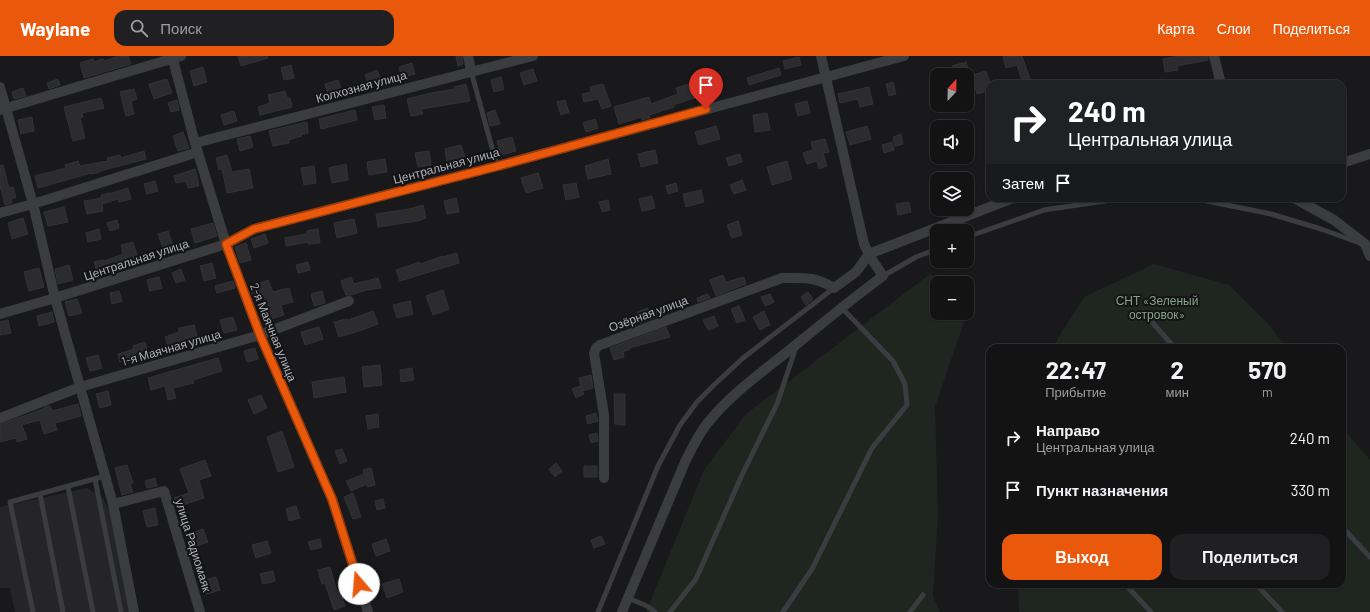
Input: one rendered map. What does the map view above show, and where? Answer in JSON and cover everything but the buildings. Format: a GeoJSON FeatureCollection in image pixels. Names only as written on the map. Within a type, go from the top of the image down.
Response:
{"type":"FeatureCollection","features":[{"type":"Feature","properties":{"kind":"street"},"geometry":{"type":"LineString","coordinates":[[468,56],[471,71]]}},
{"type":"Feature","properties":{"kind":"street","name":"Колхозная улица"},"geometry":{"type":"LineString","coordinates":[[0,213],[33,204],[197,148],[471,71],[533,56]]}},
{"type":"Feature","properties":{"kind":"street"},"geometry":{"type":"LineString","coordinates":[[622,612],[685,462],[695,442],[706,426],[724,404],[746,384],[841,307],[883,276],[864,244],[821,56]]}},
{"type":"Feature","properties":{"kind":"street","name":"Центральная улица"},"geometry":{"type":"LineString","coordinates":[[0,314],[226,244],[254,229],[498,166],[904,56]]}},
{"type":"Feature","properties":{"kind":"street"},"geometry":{"type":"LineString","coordinates":[[1214,56],[1220,80]]}},
{"type":"Feature","properties":{"kind":"street"},"geometry":{"type":"LineString","coordinates":[[3,109],[175,57]]}},
{"type":"Feature","properties":{"kind":"street","name":"2-я Маячная улица"},"geometry":{"type":"LineString","coordinates":[[175,57],[197,148],[226,244],[260,335],[332,499],[368,612]]}},
{"type":"Feature","properties":{"kind":"street"},"geometry":{"type":"LineString","coordinates":[[0,87],[3,109],[33,204],[54,298],[113,504],[134,612]]}},
{"type":"Feature","properties":{"kind":"street"},"geometry":{"type":"LineString","coordinates":[[1346,162],[1370,154]]}},
{"type":"Feature","properties":{"kind":"street"},"geometry":{"type":"LineString","coordinates":[[834,288],[856,272],[869,254],[1002,202]]}},
{"type":"Feature","properties":{"kind":"street"},"geometry":{"type":"LineString","coordinates":[[1301,202],[1334,220],[1368,245],[1370,256]]}},
{"type":"Feature","properties":{"kind":"street","name":"Озёрная улица"},"geometry":{"type":"LineString","coordinates":[[604,478],[604,415],[594,353],[596,348],[604,342],[782,278],[808,278],[822,281],[834,288]]}},
{"type":"Feature","properties":{"kind":"street","name":"1-я Маячная улица"},"geometry":{"type":"LineString","coordinates":[[0,418],[80,387],[260,335],[349,301]]}},
{"type":"Feature","properties":{"kind":"street","name":"улица Радиомаяк"},"geometry":{"type":"LineString","coordinates":[[113,504],[164,491],[200,612]]}},
{"type":"Feature","properties":{"kind":"lane"},"geometry":{"type":"LineString","coordinates":[[471,71],[498,166]]}},
{"type":"Feature","properties":{"kind":"lane"},"geometry":{"type":"LineString","coordinates":[[974,235],[1044,210],[1098,202]]}},
{"type":"Feature","properties":{"kind":"lane"},"geometry":{"type":"LineString","coordinates":[[1212,202],[1271,214],[1368,245]]}},
{"type":"Feature","properties":{"kind":"lane"},"geometry":{"type":"LineString","coordinates":[[883,276],[916,257],[930,252]]}},
{"type":"Feature","properties":{"kind":"lane"},"geometry":{"type":"LineString","coordinates":[[598,612],[658,466],[680,425],[697,402],[743,358],[834,288]]}},
{"type":"Feature","properties":{"kind":"lane"},"geometry":{"type":"LineString","coordinates":[[783,612],[812,569],[872,448],[907,405],[905,384],[893,361],[841,307]]}},
{"type":"Feature","properties":{"kind":"lane"},"geometry":{"type":"LineString","coordinates":[[1143,312],[1172,344]]}},
{"type":"Feature","properties":{"kind":"lane"},"geometry":{"type":"LineString","coordinates":[[670,612],[696,579],[741,477],[777,404],[797,344]]}},
{"type":"Feature","properties":{"kind":"lane"},"geometry":{"type":"LineString","coordinates":[[33,612],[10,502],[105,476]]}},
{"type":"Feature","properties":{"kind":"lane"},"geometry":{"type":"LineString","coordinates":[[95,479],[121,612]]}},
{"type":"Feature","properties":{"kind":"lane"},"geometry":{"type":"LineString","coordinates":[[68,487],[93,612]]}},
{"type":"Feature","properties":{"kind":"lane"},"geometry":{"type":"LineString","coordinates":[[40,494],[63,612]]}},
{"type":"Feature","properties":{"kind":"lane"},"geometry":{"type":"LineString","coordinates":[[1346,531],[1370,557]]}},
{"type":"Feature","properties":{"kind":"lane"},"geometry":{"type":"LineString","coordinates":[[1129,588],[1151,612]]}},
{"type":"Feature","properties":{"kind":"lane"},"geometry":{"type":"LineString","coordinates":[[1260,588],[1282,612]]}},
{"type":"Feature","properties":{"kind":"lane"},"geometry":{"type":"LineString","coordinates":[[910,612],[923,595]]}},
{"type":"Feature","properties":{"kind":"lane"},"geometry":{"type":"LineString","coordinates":[[628,598],[647,606],[655,612]]}},
{"type":"Feature","properties":{"kind":"shaded area"},"geometry":{"type":"Polygon","coordinates":[[[87,488],[103,499],[116,523],[132,612],[15,612],[10,588],[0,588],[0,507],[87,488]]]}},
{"type":"Feature","properties":{"kind":"green space","name":"СНТ «Зеленый островок»"},"geometry":{"type":"Polygon","coordinates":[[[1154,264],[1229,285],[1270,326],[1282,344],[1056,344],[1084,297],[1154,264]]]}},
{"type":"Feature","properties":{"kind":"green space"},"geometry":{"type":"Polygon","coordinates":[[[930,274],[934,276],[930,276],[930,320],[965,320],[935,407],[938,514],[933,596],[940,612],[646,612],[704,470],[746,414],[930,274]]]}},
{"type":"Feature","properties":{"kind":"green space"},"geometry":{"type":"Polygon","coordinates":[[[1346,432],[1370,460],[1370,612],[1019,612],[1018,588],[1346,588],[1346,432]]]}},
{"type":"Feature","properties":{"kind":"route"},"geometry":{"type":"LineString","coordinates":[[359,584],[332,499],[260,335],[226,244],[254,229],[498,166],[706,109]]}}]}
